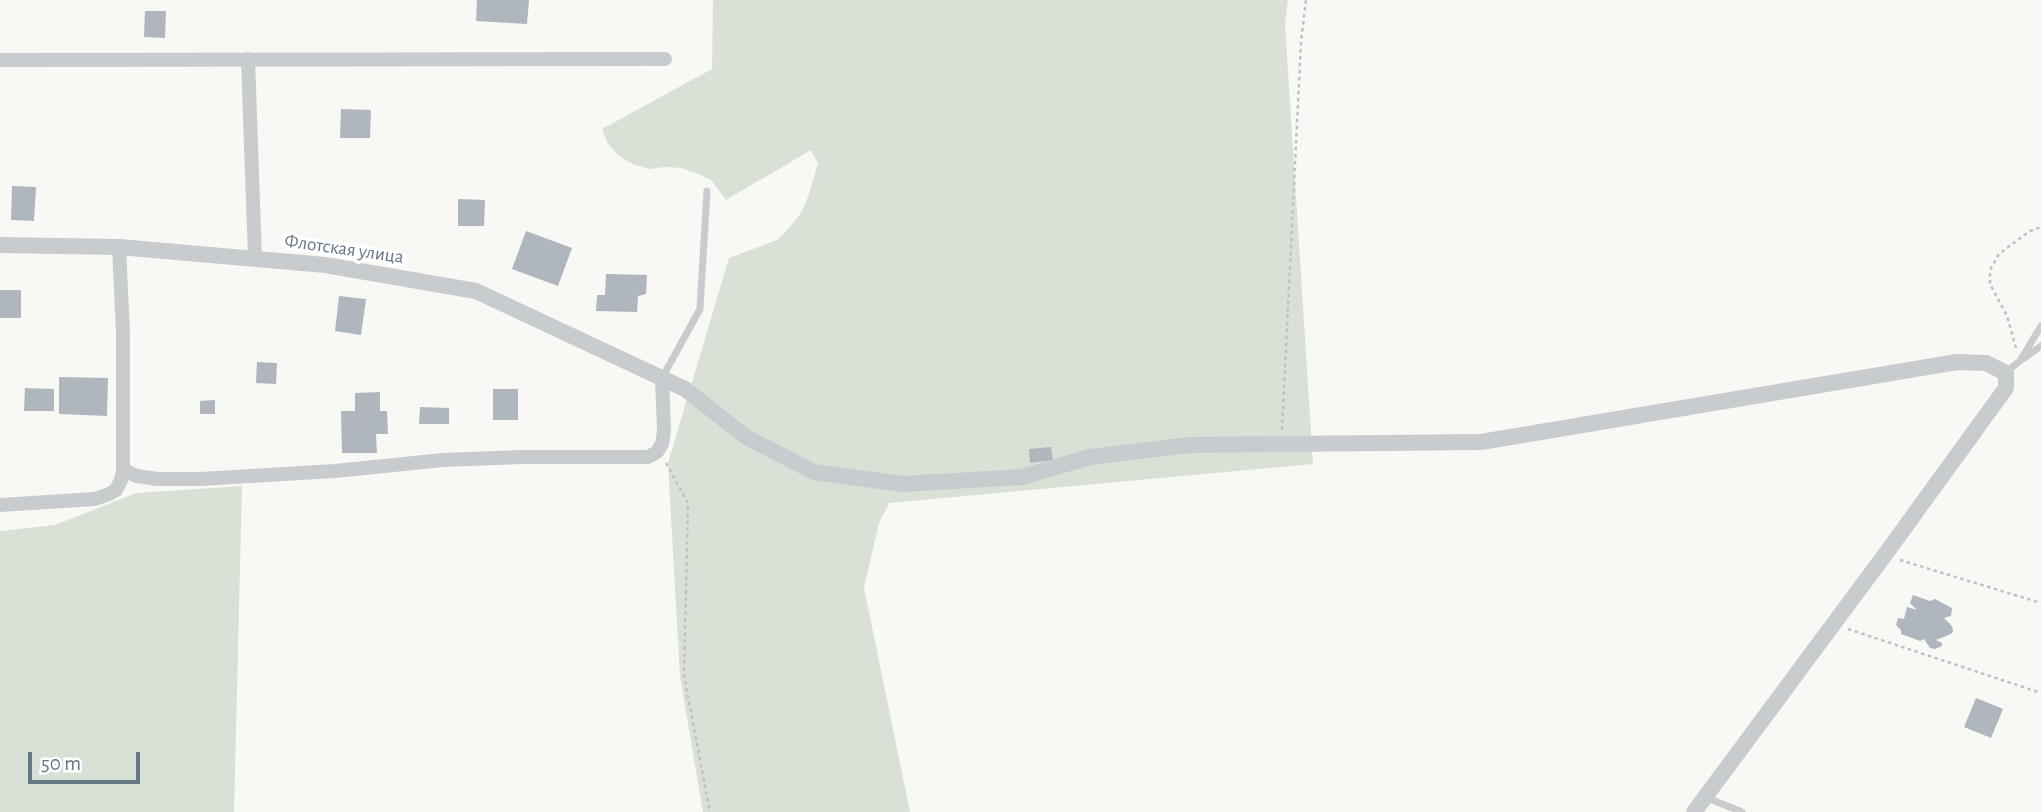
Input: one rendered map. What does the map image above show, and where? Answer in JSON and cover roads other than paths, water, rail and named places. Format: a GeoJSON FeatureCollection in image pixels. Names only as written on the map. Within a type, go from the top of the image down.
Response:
{"type":"FeatureCollection","features":[{"type":"Feature","properties":{"kind":"street"},"geometry":{"type":"LineString","coordinates":[[248,59],[256,258]]}},
{"type":"Feature","properties":{"kind":"street"},"geometry":{"type":"LineString","coordinates":[[0,60],[665,59]]}},
{"type":"Feature","properties":{"kind":"street","name":"Флотская улица"},"geometry":{"type":"LineString","coordinates":[[0,245],[119,247],[256,258],[325,265],[476,291],[685,388],[746,437],[814,472],[902,484],[1022,477],[1090,457],[1189,445],[1481,442],[1945,364],[1986,362],[2006,373]]}},
{"type":"Feature","properties":{"kind":"street"},"geometry":{"type":"LineString","coordinates":[[0,505],[95,499],[116,490],[123,471],[123,333],[119,247]]}},
{"type":"Feature","properties":{"kind":"street"},"geometry":{"type":"LineString","coordinates":[[1694,812],[2006,388],[2006,373]]}},
{"type":"Feature","properties":{"kind":"street"},"geometry":{"type":"LineString","coordinates":[[123,471],[157,479],[200,479],[335,471],[443,460],[648,457],[657,452],[662,444],[662,378]]}},
{"type":"Feature","properties":{"kind":"lane"},"geometry":{"type":"LineString","coordinates":[[662,378],[700,309],[707,191]]}},
{"type":"Feature","properties":{"kind":"lane"},"geometry":{"type":"LineString","coordinates":[[2020,361],[2041,326]]}},
{"type":"Feature","properties":{"kind":"lane"},"geometry":{"type":"LineString","coordinates":[[2006,373],[2041,346]]}},
{"type":"Feature","properties":{"kind":"lane"},"geometry":{"type":"LineString","coordinates":[[1705,797],[1742,812]]}}]}
